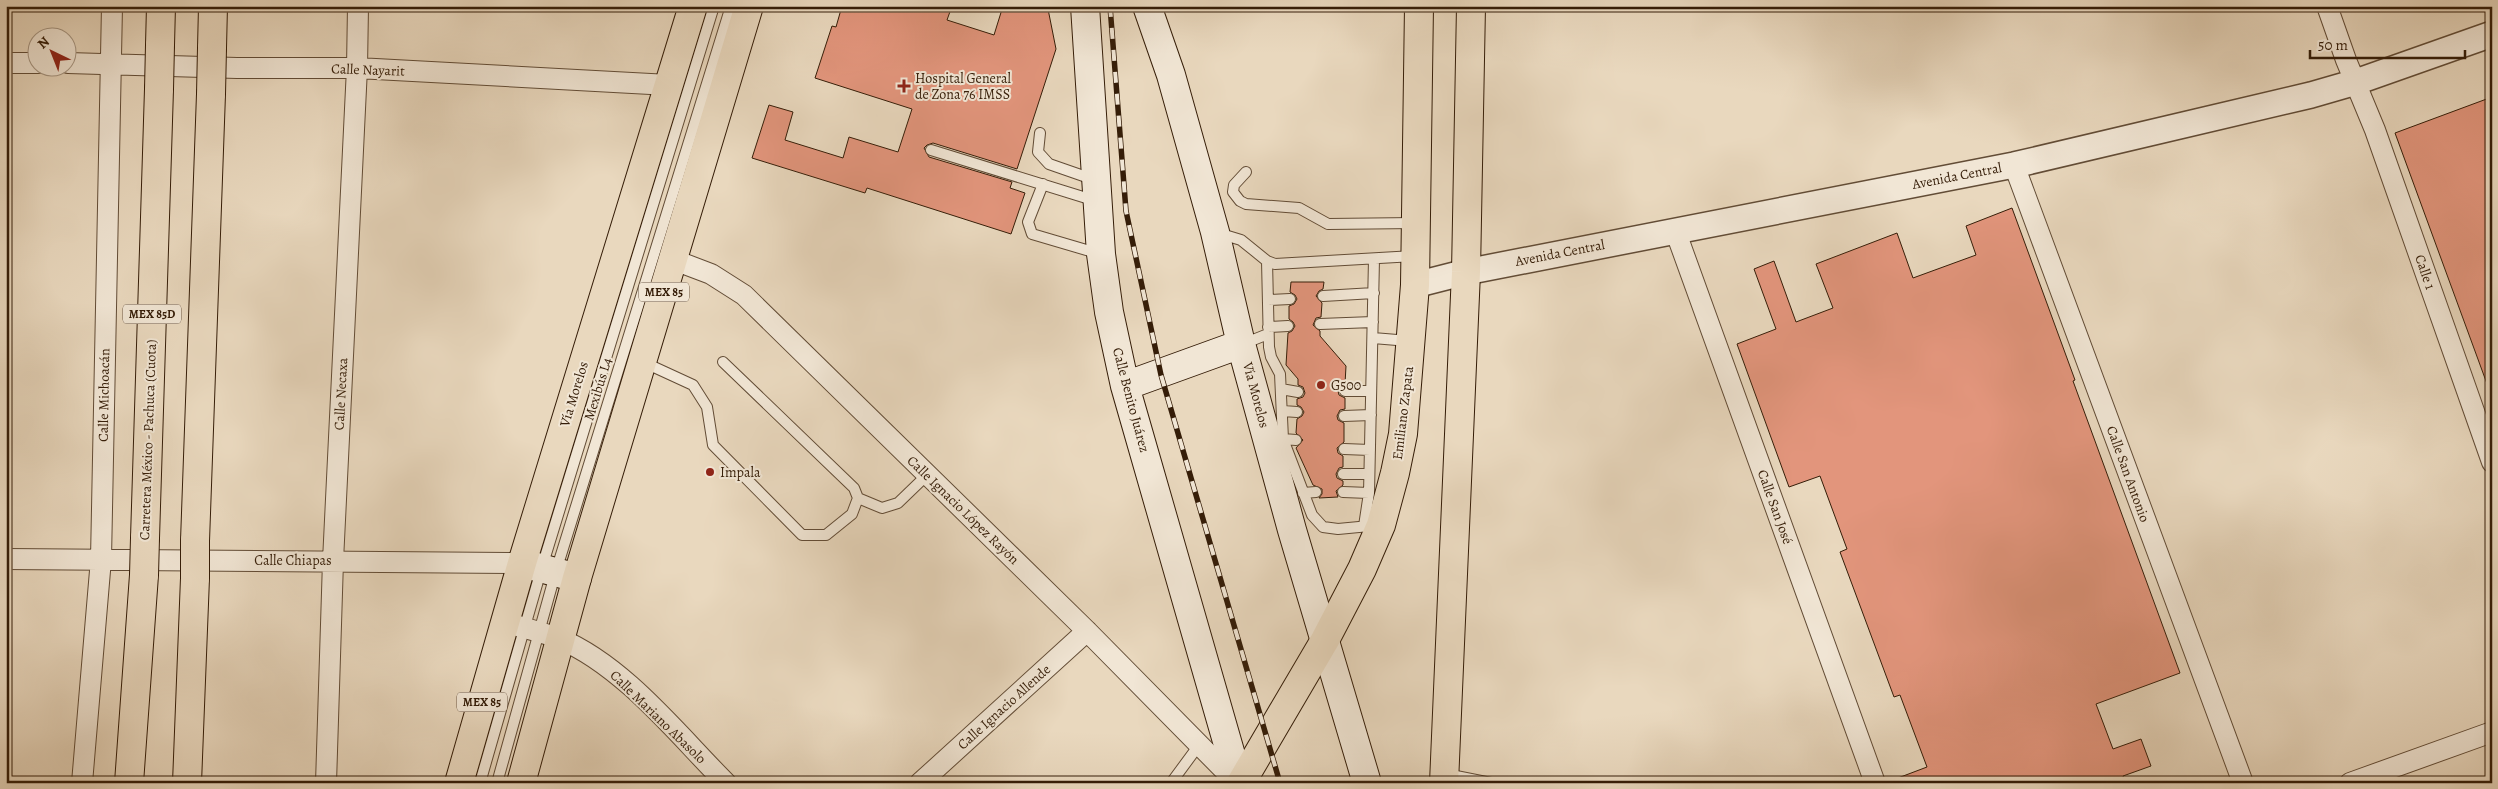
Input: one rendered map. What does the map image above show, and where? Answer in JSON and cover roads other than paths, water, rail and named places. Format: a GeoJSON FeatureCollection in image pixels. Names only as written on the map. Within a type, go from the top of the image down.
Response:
{"type":"FeatureCollection","features":[{"type":"Feature","properties":{"kind":"main road","name":"Carretera México - Pachuca (Cuota)"},"geometry":{"type":"LineString","coordinates":[[129,783],[144,575],[161,6]]}},
{"type":"Feature","properties":{"kind":"main road"},"geometry":{"type":"LineString","coordinates":[[187,783],[213,6]]}},
{"type":"Feature","properties":{"kind":"main road","name":"Vía Morelos"},"geometry":{"type":"LineString","coordinates":[[459,783],[532,631],[549,570],[669,84],[693,6]]}},
{"type":"Feature","properties":{"kind":"main road","name":"Vía Morelos"},"geometry":{"type":"LineString","coordinates":[[520,783],[532,631],[549,570],[643,362],[749,6]]}},
{"type":"Feature","properties":{"kind":"main road","name":"Calle Benito Juárez"},"geometry":{"type":"LineString","coordinates":[[1085,6],[1101,254],[1109,312],[1125,386],[1239,783]]}},
{"type":"Feature","properties":{"kind":"main road","name":"Vía Morelos"},"geometry":{"type":"LineString","coordinates":[[1147,6],[1171,75],[1215,232],[1242,344],[1298,498],[1325,640],[1367,783]]}},
{"type":"Feature","properties":{"kind":"main road","name":"Emiliano Zapata"},"geometry":{"type":"LineString","coordinates":[[1239,783],[1325,640],[1362,569],[1372,526],[1403,434],[1415,285],[1419,6]]}},
{"type":"Feature","properties":{"kind":"main road"},"geometry":{"type":"LineString","coordinates":[[1445,778],[1466,272],[1471,6]]}},
{"type":"Feature","properties":{"kind":"main road"},"geometry":{"type":"LineString","coordinates":[[1125,386],[1242,344]]}},
{"type":"Feature","properties":{"kind":"street","name":"Calle Michoacán"},"geometry":{"type":"LineString","coordinates":[[82,783],[100,559],[112,6]]}},
{"type":"Feature","properties":{"kind":"street","name":"Calle Necaxa"},"geometry":{"type":"LineString","coordinates":[[326,783],[333,561],[357,68],[358,6]]}},
{"type":"Feature","properties":{"kind":"street","name":"Calle 1"},"geometry":{"type":"LineString","coordinates":[[2327,6],[2375,130],[2492,462]]}},
{"type":"Feature","properties":{"kind":"street","name":"Avenida Central"},"geometry":{"type":"LineString","coordinates":[[1415,285],[1466,272],[2014,164],[2356,82],[2492,34]]}},
{"type":"Feature","properties":{"kind":"street"},"geometry":{"type":"LineString","coordinates":[[6,62],[28,63]]}},
{"type":"Feature","properties":{"kind":"street","name":"Calle Nayarit"},"geometry":{"type":"LineString","coordinates":[[78,63],[237,68],[357,68],[669,84]]}},
{"type":"Feature","properties":{"kind":"street","name":"Calle San Antonio"},"geometry":{"type":"LineString","coordinates":[[2014,164],[2243,783]]}},
{"type":"Feature","properties":{"kind":"street","name":"Calle San José"},"geometry":{"type":"LineString","coordinates":[[1675,230],[1875,783]]}},
{"type":"Feature","properties":{"kind":"street","name":"Calle Ignacio López Rayón"},"geometry":{"type":"LineString","coordinates":[[674,260],[711,274],[744,295],[1087,631],[1239,783]]}},
{"type":"Feature","properties":{"kind":"street","name":"Calle Chiapas"},"geometry":{"type":"LineString","coordinates":[[6,559],[333,561],[549,570]]}},
{"type":"Feature","properties":{"kind":"street","name":"Calle Mariano Abasolo"},"geometry":{"type":"LineString","coordinates":[[532,631],[595,659],[629,685],[726,783]]}},
{"type":"Feature","properties":{"kind":"street","name":"Calle Ignacio Allende"},"geometry":{"type":"LineString","coordinates":[[920,783],[1087,631]]}},
{"type":"Feature","properties":{"kind":"street"},"geometry":{"type":"LineString","coordinates":[[2350,783],[2492,732]]}},
{"type":"Feature","properties":{"kind":"lane","name":"Mexibús L4"},"geometry":{"type":"LineString","coordinates":[[549,570],[714,6]]}},
{"type":"Feature","properties":{"kind":"lane","name":"Mexibús L4"},"geometry":{"type":"LineString","coordinates":[[549,570],[731,6]]}},
{"type":"Feature","properties":{"kind":"lane"},"geometry":{"type":"LineString","coordinates":[[1040,133],[1038,152],[1049,164],[1097,191]]}},
{"type":"Feature","properties":{"kind":"lane"},"geometry":{"type":"LineString","coordinates":[[931,150],[1043,184],[1097,191]]}},
{"type":"Feature","properties":{"kind":"lane"},"geometry":{"type":"LineString","coordinates":[[1246,172],[1234,185],[1233,192],[1240,201],[1246,204],[1299,208],[1328,224],[1416,223]]}},
{"type":"Feature","properties":{"kind":"lane"},"geometry":{"type":"LineString","coordinates":[[1043,184],[1028,222],[1032,234],[1101,254]]}},
{"type":"Feature","properties":{"kind":"lane"},"geometry":{"type":"LineString","coordinates":[[1215,232],[1241,240],[1267,261],[1275,264],[1416,256]]}},
{"type":"Feature","properties":{"kind":"lane"},"geometry":{"type":"LineString","coordinates":[[1267,261],[1268,331],[1271,357],[1280,374],[1283,439],[1302,471],[1298,498],[1323,527],[1338,530],[1372,526],[1368,493],[1374,259]]}},
{"type":"Feature","properties":{"kind":"lane"},"geometry":{"type":"LineString","coordinates":[[1322,296],[1374,293]]}},
{"type":"Feature","properties":{"kind":"lane"},"geometry":{"type":"LineString","coordinates":[[1268,300],[1290,299]]}},
{"type":"Feature","properties":{"kind":"lane"},"geometry":{"type":"LineString","coordinates":[[1320,324],[1373,322]]}},
{"type":"Feature","properties":{"kind":"lane"},"geometry":{"type":"LineString","coordinates":[[1242,344],[1268,331],[1288,326]]}},
{"type":"Feature","properties":{"kind":"lane"},"geometry":{"type":"LineString","coordinates":[[1373,338],[1411,341]]}},
{"type":"Feature","properties":{"kind":"lane"},"geometry":{"type":"LineString","coordinates":[[643,362],[693,385],[707,407],[713,445],[802,535],[826,535],[852,514],[858,498],[854,488],[723,362]]}},
{"type":"Feature","properties":{"kind":"lane"},"geometry":{"type":"LineString","coordinates":[[1281,389],[1298,392]]}},
{"type":"Feature","properties":{"kind":"lane"},"geometry":{"type":"LineString","coordinates":[[1345,391],[1371,391]]}},
{"type":"Feature","properties":{"kind":"lane"},"geometry":{"type":"LineString","coordinates":[[1283,411],[1297,412]]}},
{"type":"Feature","properties":{"kind":"lane"},"geometry":{"type":"LineString","coordinates":[[1344,416],[1371,415]]}},
{"type":"Feature","properties":{"kind":"lane"},"geometry":{"type":"LineString","coordinates":[[1283,439],[1296,440]]}},
{"type":"Feature","properties":{"kind":"lane"},"geometry":{"type":"LineString","coordinates":[[1344,448],[1370,450]]}},
{"type":"Feature","properties":{"kind":"lane"},"geometry":{"type":"LineString","coordinates":[[1343,474],[1369,474]]}},
{"type":"Feature","properties":{"kind":"lane"},"geometry":{"type":"LineString","coordinates":[[858,498],[882,508],[898,503],[927,475]]}},
{"type":"Feature","properties":{"kind":"lane"},"geometry":{"type":"LineString","coordinates":[[1298,498],[1316,492]]}},
{"type":"Feature","properties":{"kind":"lane"},"geometry":{"type":"LineString","coordinates":[[1343,492],[1368,493]]}},
{"type":"Feature","properties":{"kind":"lane"},"geometry":{"type":"LineString","coordinates":[[480,783],[532,631]]}},
{"type":"Feature","properties":{"kind":"lane"},"geometry":{"type":"LineString","coordinates":[[497,783],[532,631]]}},
{"type":"Feature","properties":{"kind":"lane"},"geometry":{"type":"LineString","coordinates":[[1171,783],[1199,745]]}},
{"type":"Feature","properties":{"kind":"lane"},"geometry":{"type":"LineString","coordinates":[[1445,778],[1491,783]]}},
{"type":"Feature","properties":{"kind":"railway"},"geometry":{"type":"LineString","coordinates":[[1110,6],[1126,211],[1161,375],[1280,783]]}},
{"type":"Feature","properties":{"kind":"place","name":"Hospital General de Zona 76 IMSS"},"geometry":{"type":"Point","coordinates":[904,86]}},
{"type":"Feature","properties":{"kind":"place","name":"G500"},"geometry":{"type":"Point","coordinates":[1321,385]}},
{"type":"Feature","properties":{"kind":"place","name":"Impala"},"geometry":{"type":"Point","coordinates":[710,472]}}]}
